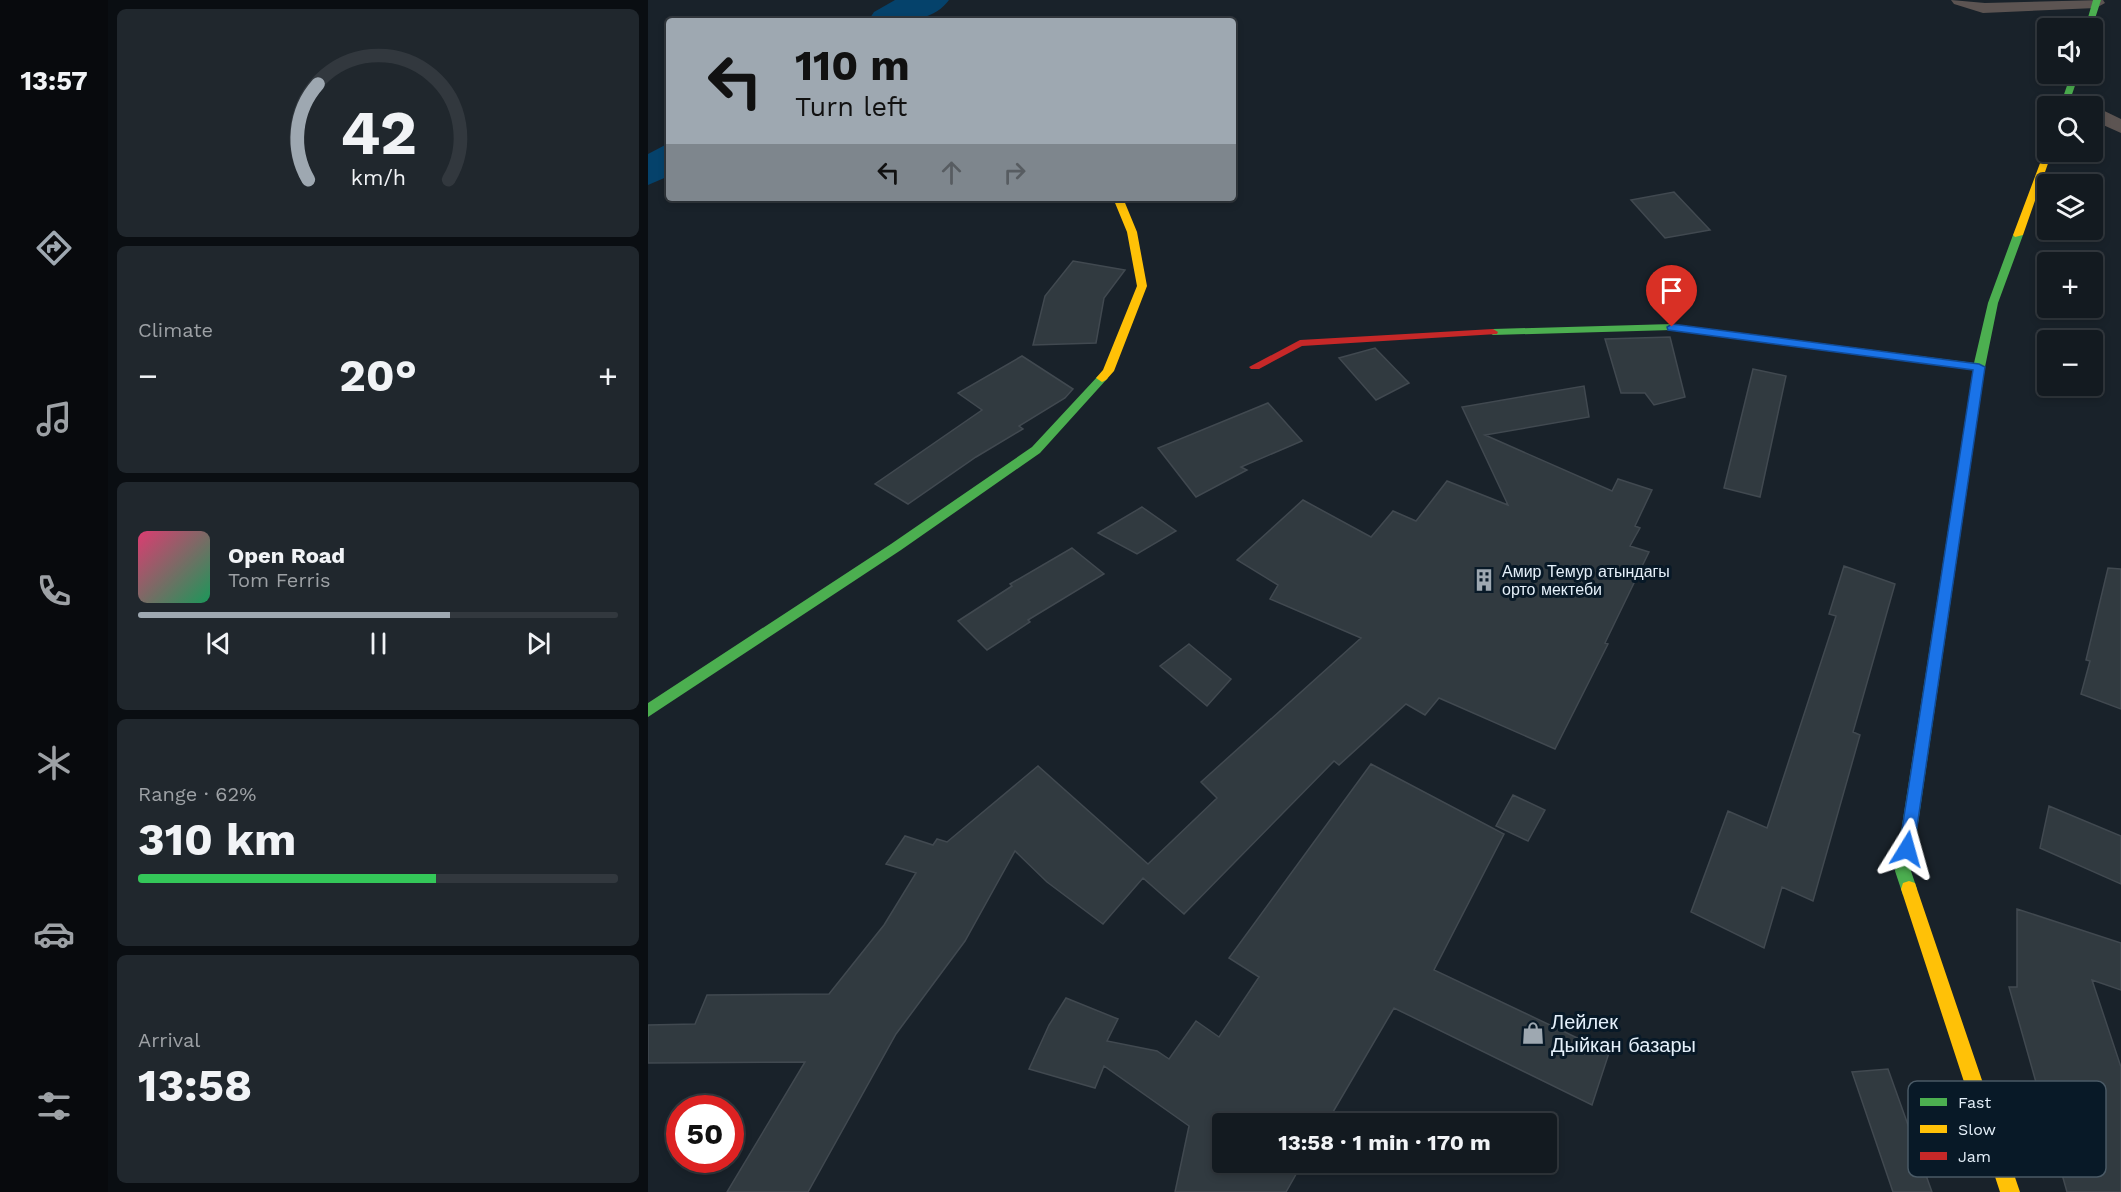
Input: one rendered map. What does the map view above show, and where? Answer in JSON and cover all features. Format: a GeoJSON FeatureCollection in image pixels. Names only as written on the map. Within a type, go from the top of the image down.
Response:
{"type":"FeatureCollection","features":[{"type":"Feature","properties":{"kind":"street"},"geometry":{"type":"LineString","coordinates":[[1960,0],[1983,8],[2097,2],[2091,18]]}},
{"type":"Feature","properties":{"kind":"street"},"geometry":{"type":"LineString","coordinates":[[2103,117],[2121,127]]}},
{"type":"Feature","properties":{"kind":"street"},"geometry":{"type":"LineString","coordinates":[[1973,1081],[1904,872],[1979,367],[1993,303],[2044,162]]}},
{"type":"Feature","properties":{"kind":"street"},"geometry":{"type":"LineString","coordinates":[[648,711],[896,547],[1036,450],[1108,371],[1142,286],[1132,232],[1119,201]]}},
{"type":"Feature","properties":{"kind":"street"},"geometry":{"type":"LineString","coordinates":[[1256,367],[1300,343],[1448,333],[1672,327],[1979,367]]}},
{"type":"Feature","properties":{"kind":"street"},"geometry":{"type":"LineString","coordinates":[[2005,1177],[2010,1192]]}},
{"type":"Feature","properties":{"kind":"water"},"geometry":{"type":"Polygon","coordinates":[[[666,145],[666,177],[648,185],[648,154],[666,145]]]}},
{"type":"Feature","properties":{"kind":"building"},"geometry":{"type":"Polygon","coordinates":[[[1674,192],[1710,230],[1665,238],[1631,200],[1674,192]]]}},
{"type":"Feature","properties":{"kind":"building"},"geometry":{"type":"Polygon","coordinates":[[[1073,261],[1125,270],[1104,298],[1096,343],[1033,345],[1045,296],[1073,261]]]}},
{"type":"Feature","properties":{"kind":"building"},"geometry":{"type":"Polygon","coordinates":[[[1670,337],[1685,397],[1654,405],[1645,393],[1621,393],[1605,339],[1670,337]]]}},
{"type":"Feature","properties":{"kind":"building"},"geometry":{"type":"Polygon","coordinates":[[[1375,348],[1409,383],[1376,400],[1339,358],[1375,348]]]}},
{"type":"Feature","properties":{"kind":"building"},"geometry":{"type":"Polygon","coordinates":[[[1022,356],[1073,389],[1065,398],[1019,426],[1023,429],[976,457],[908,504],[875,484],[982,410],[958,393],[1022,356]]]}},
{"type":"Feature","properties":{"kind":"building"},"geometry":{"type":"Polygon","coordinates":[[[1753,369],[1786,376],[1760,497],[1724,488],[1753,369]]]}},
{"type":"Feature","properties":{"kind":"building"},"geometry":{"type":"Polygon","coordinates":[[[1584,386],[1589,417],[1485,435],[1612,491],[1618,479],[1652,490],[1635,526],[1640,528],[1630,546],[1649,552],[1605,643],[1608,644],[1555,749],[1439,698],[1425,715],[1406,704],[1339,765],[1334,761],[1184,914],[1143,878],[1103,924],[1047,882],[1015,851],[965,941],[896,1034],[808,1192],[727,1192],[738,1173],[744,1173],[744,1164],[805,1062],[648,1063],[648,1025],[695,1024],[707,995],[829,994],[884,925],[916,873],[886,864],[905,836],[933,845],[937,839],[947,842],[1038,766],[1148,864],[1217,798],[1201,782],[1361,638],[1270,599],[1278,585],[1237,560],[1303,500],[1371,537],[1393,511],[1416,521],[1447,481],[1508,505],[1462,407],[1584,386]]]}},
{"type":"Feature","properties":{"kind":"building"},"geometry":{"type":"Polygon","coordinates":[[[1268,403],[1302,441],[1241,467],[1247,470],[1196,497],[1158,448],[1268,403]]]}},
{"type":"Feature","properties":{"kind":"building"},"geometry":{"type":"Polygon","coordinates":[[[1142,507],[1176,531],[1137,554],[1098,533],[1142,507]]]}},
{"type":"Feature","properties":{"kind":"building"},"geometry":{"type":"Polygon","coordinates":[[[1072,548],[1104,574],[1028,620],[1030,622],[987,650],[958,621],[1012,586],[1010,584],[1072,548]]]}},
{"type":"Feature","properties":{"kind":"building"},"geometry":{"type":"Polygon","coordinates":[[[1844,566],[1895,584],[1853,732],[1860,735],[1813,901],[1782,887],[1764,948],[1691,912],[1728,811],[1767,828],[1836,616],[1829,614],[1844,566]]]}},
{"type":"Feature","properties":{"kind":"building"},"geometry":{"type":"Polygon","coordinates":[[[2108,568],[2121,569],[2121,709],[2081,694],[2090,661],[2086,660],[2108,568]]]}},
{"type":"Feature","properties":{"kind":"building"},"geometry":{"type":"Polygon","coordinates":[[[1189,644],[1231,679],[1207,706],[1160,666],[1189,644]]]}},
{"type":"Feature","properties":{"kind":"building"},"geometry":{"type":"Polygon","coordinates":[[[1371,764],[1504,834],[1434,970],[1609,1053],[1592,1105],[1394,1008],[1332,1113],[1212,1113],[1212,1173],[1297,1173],[1286,1192],[1175,1192],[1189,1126],[1104,1066],[1095,1088],[1029,1069],[1049,1025],[1066,998],[1118,1019],[1107,1041],[1157,1051],[1169,1059],[1196,1021],[1219,1037],[1259,977],[1229,958],[1371,764]]]}},
{"type":"Feature","properties":{"kind":"building"},"geometry":{"type":"Polygon","coordinates":[[[1513,795],[1545,810],[1528,841],[1496,826],[1513,795]]]}},
{"type":"Feature","properties":{"kind":"building"},"geometry":{"type":"Polygon","coordinates":[[[2049,806],[2121,836],[2121,884],[2040,848],[2049,806]]]}},
{"type":"Feature","properties":{"kind":"building"},"geometry":{"type":"Polygon","coordinates":[[[2017,909],[2121,943],[2121,990],[2092,980],[2121,1067],[2121,1192],[2067,1192],[2063,1177],[2106,1177],[2106,1081],[2036,1081],[2009,987],[2017,987],[2017,909]]]}},
{"type":"Feature","properties":{"kind":"building"},"geometry":{"type":"Polygon","coordinates":[[[1888,1069],[1908,1125],[1908,1177],[1927,1177],[1932,1192],[1893,1192],[1852,1072],[1888,1069]]]}},
{"type":"Feature","properties":{"kind":"waterway"},"geometry":{"type":"LineString","coordinates":[[893,18],[917,4],[929,0]]}},
{"type":"Feature","properties":{"kind":"traffic: fast"},"geometry":{"type":"LineString","coordinates":[[2091,18],[2097,0]]}},
{"type":"Feature","properties":{"kind":"traffic: fast"},"geometry":{"type":"LineString","coordinates":[[2067,96],[2072,84]]}},
{"type":"Feature","properties":{"kind":"traffic: fast"},"geometry":{"type":"LineString","coordinates":[[1909,889],[1903,871],[1979,367],[1993,303],[2018,235]]}},
{"type":"Feature","properties":{"kind":"traffic: fast"},"geometry":{"type":"LineString","coordinates":[[1493,332],[1672,327],[1979,367]]}},
{"type":"Feature","properties":{"kind":"traffic: fast"},"geometry":{"type":"LineString","coordinates":[[648,711],[896,547],[1036,450],[1102,378]]}},
{"type":"Feature","properties":{"kind":"traffic: slow"},"geometry":{"type":"LineString","coordinates":[[2018,235],[2044,162]]}},
{"type":"Feature","properties":{"kind":"traffic: slow"},"geometry":{"type":"LineString","coordinates":[[1102,378],[1108,371],[1142,286],[1132,232],[1119,201]]}},
{"type":"Feature","properties":{"kind":"traffic: slow"},"geometry":{"type":"LineString","coordinates":[[1909,889],[1973,1081]]}},
{"type":"Feature","properties":{"kind":"traffic: slow"},"geometry":{"type":"LineString","coordinates":[[2005,1177],[2010,1192]]}},
{"type":"Feature","properties":{"kind":"traffic: jam"},"geometry":{"type":"LineString","coordinates":[[1255,367],[1300,343],[1493,332]]}},
{"type":"Feature","properties":{"kind":"place","name":"Амир Темур атындагы орто мектеби"},"geometry":{"type":"Point","coordinates":[1484,580]}},
{"type":"Feature","properties":{"kind":"place","name":"Лейлек Дыйкан базары"},"geometry":{"type":"Point","coordinates":[1533,1033]}},
{"type":"Feature","properties":{"kind":"route"},"geometry":{"type":"LineString","coordinates":[[1672,327],[1979,367],[1907,849]]}}]}
